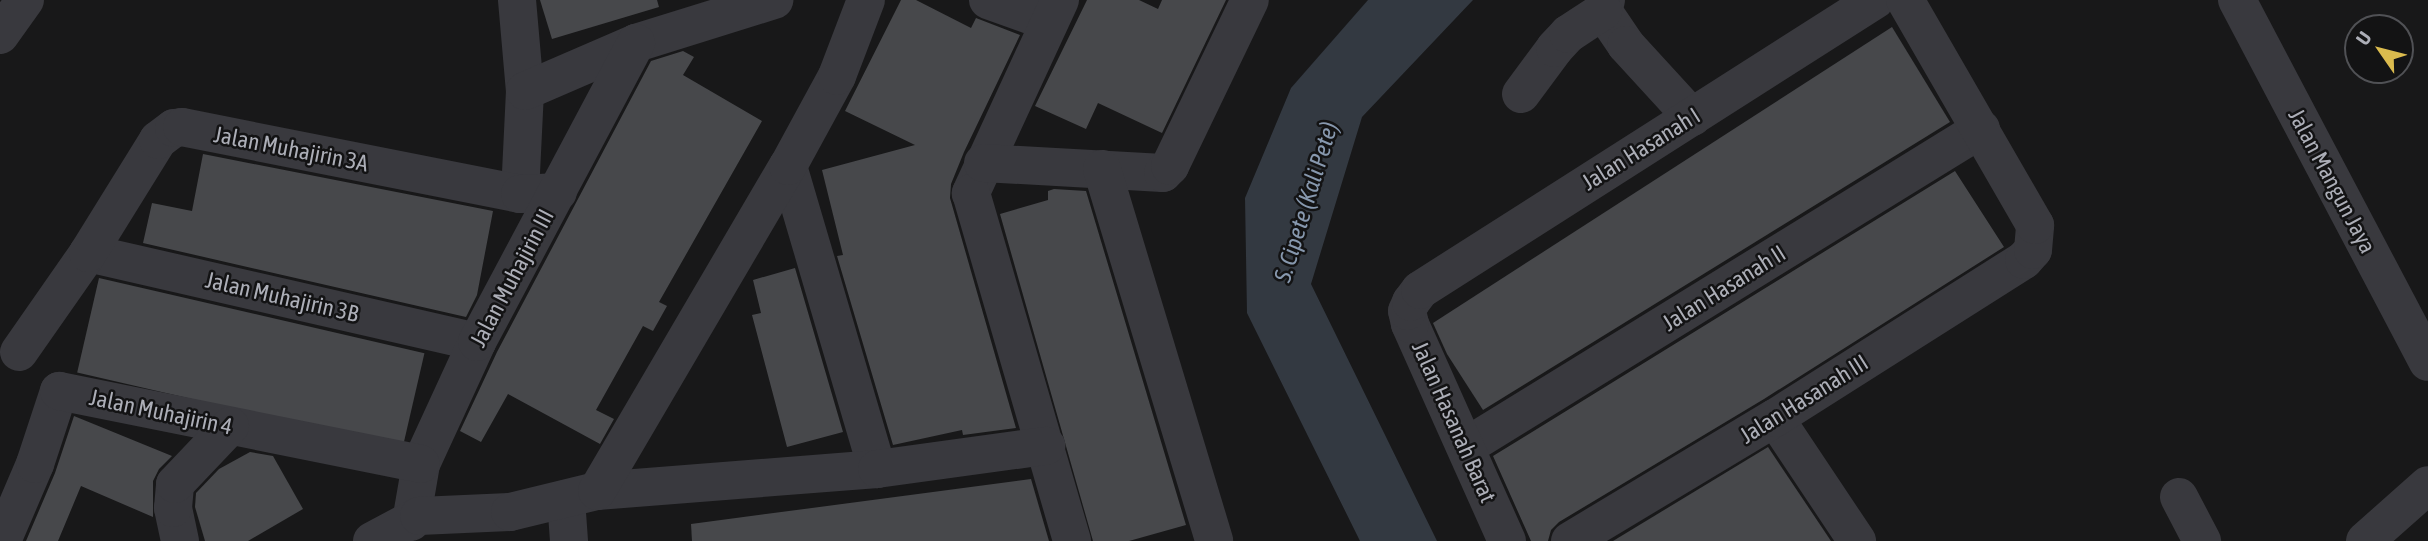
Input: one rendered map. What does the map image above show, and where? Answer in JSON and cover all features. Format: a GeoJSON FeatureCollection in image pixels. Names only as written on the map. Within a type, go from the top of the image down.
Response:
{"type":"FeatureCollection","features":[{"type":"Feature","properties":{"kind":"street"},"geometry":{"type":"LineString","coordinates":[[0,35],[25,0]]}},
{"type":"Feature","properties":{"kind":"street"},"geometry":{"type":"LineString","coordinates":[[517,0],[525,90],[520,194]]}},
{"type":"Feature","properties":{"kind":"street"},"geometry":{"type":"LineString","coordinates":[[525,90],[636,43],[774,0]]}},
{"type":"Feature","properties":{"kind":"street"},"geometry":{"type":"LineString","coordinates":[[569,541],[581,495],[788,166],[837,76],[866,0]]}},
{"type":"Feature","properties":{"kind":"street"},"geometry":{"type":"LineString","coordinates":[[988,0],[1054,11],[971,193],[1072,541]]}},
{"type":"Feature","properties":{"kind":"street"},"geometry":{"type":"LineString","coordinates":[[983,163],[1158,174],[1168,169],[1250,0]]}},
{"type":"Feature","properties":{"kind":"street","name":"Jalan Hasanah I"},"geometry":{"type":"LineString","coordinates":[[1411,302],[1420,290],[1875,0]]}},
{"type":"Feature","properties":{"kind":"street"},"geometry":{"type":"LineString","coordinates":[[1906,0],[1982,129]]}},
{"type":"Feature","properties":{"kind":"street","name":"Jalan Mangun Jaya"},"geometry":{"type":"LineString","coordinates":[[2237,0],[2428,362]]}},
{"type":"Feature","properties":{"kind":"street"},"geometry":{"type":"LineString","coordinates":[[1521,94],[1568,34],[1604,6],[1626,45],[1692,117]]}},
{"type":"Feature","properties":{"kind":"street","name":"Jalan Muhajirin III"},"geometry":{"type":"LineString","coordinates":[[411,522],[421,464],[477,342],[636,43]]}},
{"type":"Feature","properties":{"kind":"street","name":"Jalan Muhajirin 3A"},"geometry":{"type":"LineString","coordinates":[[10,346],[88,253],[158,140],[174,128],[182,127],[520,194],[558,192]]}},
{"type":"Feature","properties":{"kind":"street","name":"Jalan Hasanah III"},"geometry":{"type":"LineString","coordinates":[[1570,541],[1776,418],[2024,260],[2034,250],[2035,225],[1982,129]]}},
{"type":"Feature","properties":{"kind":"street","name":"Jalan Hasanah II"},"geometry":{"type":"LineString","coordinates":[[1467,446],[1982,129]]}},
{"type":"Feature","properties":{"kind":"street"},"geometry":{"type":"LineString","coordinates":[[788,166],[877,469]]}},
{"type":"Feature","properties":{"kind":"street"},"geometry":{"type":"LineString","coordinates":[[1102,169],[1214,541]]}},
{"type":"Feature","properties":{"kind":"street","name":"Jalan Muhajirin 3B"},"geometry":{"type":"LineString","coordinates":[[88,253],[477,342]]}},
{"type":"Feature","properties":{"kind":"street","name":"Jalan Hasanah Barat"},"geometry":{"type":"LineString","coordinates":[[1411,302],[1408,312],[1410,324],[1467,446],[1507,541]]}},
{"type":"Feature","properties":{"kind":"street"},"geometry":{"type":"LineString","coordinates":[[10,346],[59,391]]}},
{"type":"Feature","properties":{"kind":"street","name":"Jalan Muhajirin 4"},"geometry":{"type":"LineString","coordinates":[[2,541],[35,464],[59,391],[421,464]]}},
{"type":"Feature","properties":{"kind":"street"},"geometry":{"type":"LineString","coordinates":[[1776,418],[1840,535]]}},
{"type":"Feature","properties":{"kind":"street"},"geometry":{"type":"LineString","coordinates":[[180,541],[173,508],[175,484],[230,426]]}},
{"type":"Feature","properties":{"kind":"street"},"geometry":{"type":"LineString","coordinates":[[372,541],[419,516],[510,512],[581,495],[877,469],[1046,446]]}},
{"type":"Feature","properties":{"kind":"street"},"geometry":{"type":"LineString","coordinates":[[2365,541],[2428,485]]}},
{"type":"Feature","properties":{"kind":"street"},"geometry":{"type":"LineString","coordinates":[[2179,497],[2202,541]]}},
{"type":"Feature","properties":{"kind":"water","name":"S. Cipete (Kali Pete)"},"geometry":{"type":"Polygon","coordinates":[[[1368,0],[1473,0],[1362,117],[1311,284],[1437,541],[1360,541],[1247,313],[1245,198],[1291,88],[1368,0]]]}},
{"type":"Feature","properties":{"kind":"building"},"geometry":{"type":"Polygon","coordinates":[[[540,0],[657,0],[659,7],[552,39],[540,0]]]}},
{"type":"Feature","properties":{"kind":"building"},"geometry":{"type":"Polygon","coordinates":[[[901,0],[916,0],[971,28],[976,18],[1020,35],[964,152],[951,184],[950,198],[1016,428],[963,435],[962,430],[893,445],[837,256],[843,255],[822,170],[915,145],[845,111],[901,0]]]}},
{"type":"Feature","properties":{"kind":"building"},"geometry":{"type":"Polygon","coordinates":[[[1087,0],[1139,0],[1158,9],[1162,0],[1226,0],[1162,133],[1098,103],[1086,129],[1035,106],[1087,0]]]}},
{"type":"Feature","properties":{"kind":"building"},"geometry":{"type":"Polygon","coordinates":[[[1892,27],[1950,122],[1483,410],[1447,354],[1433,323],[1892,27]]]}},
{"type":"Feature","properties":{"kind":"building"},"geometry":{"type":"Polygon","coordinates":[[[683,51],[694,57],[683,75],[762,121],[659,302],[667,306],[653,331],[643,326],[596,410],[614,419],[600,444],[508,394],[481,442],[460,431],[497,352],[651,61],[683,51]]]}},
{"type":"Feature","properties":{"kind":"building"},"geometry":{"type":"Polygon","coordinates":[[[203,154],[493,211],[477,295],[466,317],[143,243],[152,203],[192,211],[203,154]]]}},
{"type":"Feature","properties":{"kind":"building"},"geometry":{"type":"Polygon","coordinates":[[[1955,171],[2004,247],[1764,399],[1559,522],[1551,530],[1548,541],[1531,541],[1493,456],[1955,171]]]}},
{"type":"Feature","properties":{"kind":"building"},"geometry":{"type":"Polygon","coordinates":[[[1048,191],[1086,191],[1186,525],[1129,541],[1093,541],[1000,214],[1048,200],[1048,191]]]}},
{"type":"Feature","properties":{"kind":"building"},"geometry":{"type":"Polygon","coordinates":[[[795,268],[843,432],[787,447],[752,315],[761,313],[753,280],[795,268]]]}},
{"type":"Feature","properties":{"kind":"building"},"geometry":{"type":"Polygon","coordinates":[[[99,278],[424,353],[403,448],[77,373],[99,278]]]}},
{"type":"Feature","properties":{"kind":"building"},"geometry":{"type":"Polygon","coordinates":[[[74,416],[172,456],[159,469],[153,481],[153,517],[81,486],[58,541],[26,541],[55,473],[74,416]]]}},
{"type":"Feature","properties":{"kind":"building"},"geometry":{"type":"Polygon","coordinates":[[[1768,447],[1831,541],[1613,541],[1768,447]]]}},
{"type":"Feature","properties":{"kind":"building"},"geometry":{"type":"Polygon","coordinates":[[[250,452],[273,456],[303,509],[248,541],[205,541],[195,507],[196,493],[219,469],[250,452]]]}},
{"type":"Feature","properties":{"kind":"building"},"geometry":{"type":"Polygon","coordinates":[[[1031,479],[1049,541],[692,541],[691,524],[1031,479]]]}}]}
